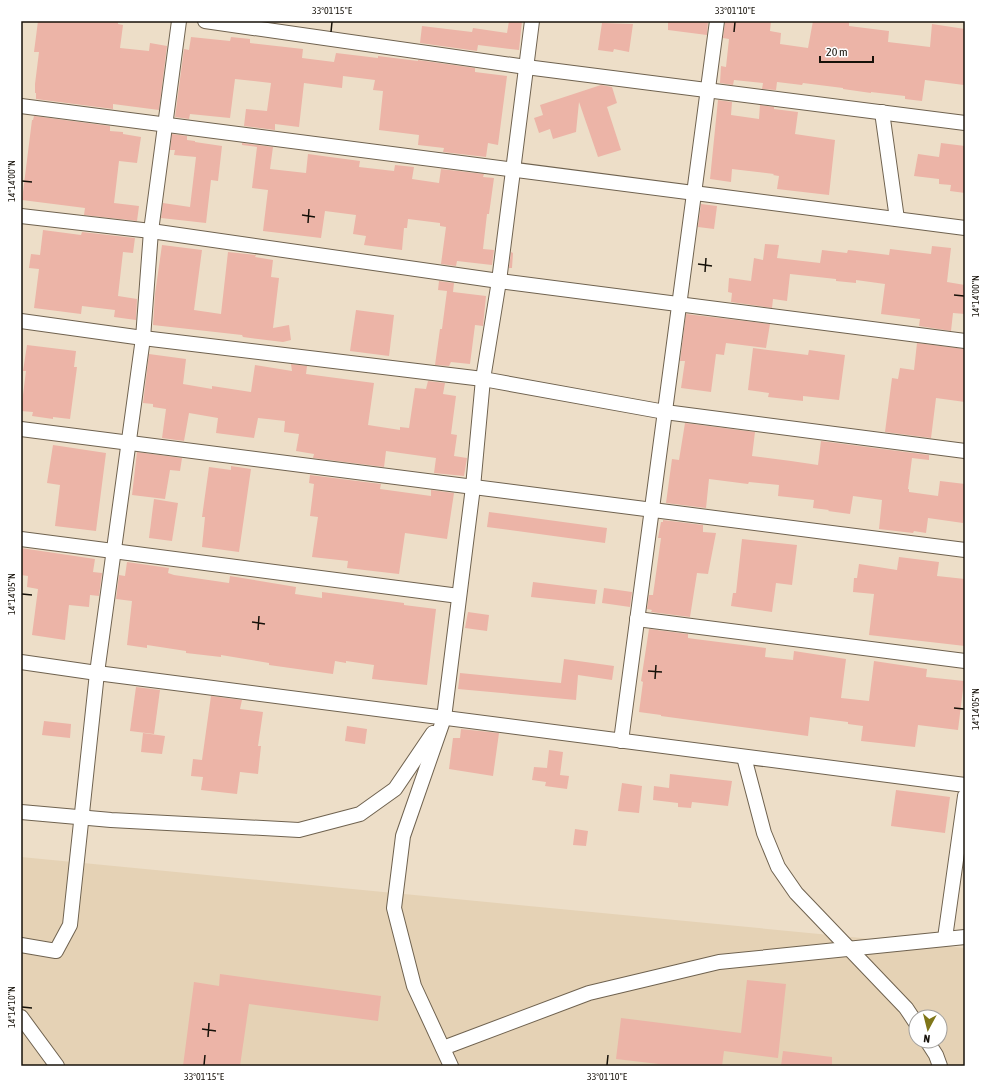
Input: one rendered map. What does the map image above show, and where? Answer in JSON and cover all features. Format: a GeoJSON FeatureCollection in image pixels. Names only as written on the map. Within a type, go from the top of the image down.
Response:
{"type":"FeatureCollection","features":[{"type":"Feature","properties":{"kind":"street"},"geometry":{"type":"LineString","coordinates":[[21,945],[56,951],[70,925],[97,673],[143,338],[151,231],[179,21]]}},
{"type":"Feature","properties":{"kind":"street"},"geometry":{"type":"LineString","coordinates":[[205,21],[526,67],[965,123]]}},
{"type":"Feature","properties":{"kind":"street"},"geometry":{"type":"LineString","coordinates":[[451,1066],[414,986],[394,908],[403,836],[444,718],[473,487],[483,379],[499,281],[532,21]]}},
{"type":"Feature","properties":{"kind":"street"},"geometry":{"type":"LineString","coordinates":[[621,741],[717,21]]}},
{"type":"Feature","properties":{"kind":"street"},"geometry":{"type":"LineString","coordinates":[[21,106],[965,228]]}},
{"type":"Feature","properties":{"kind":"street"},"geometry":{"type":"LineString","coordinates":[[882,112],[897,219]]}},
{"type":"Feature","properties":{"kind":"street"},"geometry":{"type":"LineString","coordinates":[[21,216],[151,231],[499,281],[965,341]]}},
{"type":"Feature","properties":{"kind":"street"},"geometry":{"type":"LineString","coordinates":[[21,321],[143,338],[483,379],[665,412],[965,451]]}},
{"type":"Feature","properties":{"kind":"street"},"geometry":{"type":"LineString","coordinates":[[21,428],[965,550]]}},
{"type":"Feature","properties":{"kind":"street"},"geometry":{"type":"LineString","coordinates":[[21,539],[459,596]]}},
{"type":"Feature","properties":{"kind":"street"},"geometry":{"type":"LineString","coordinates":[[637,619],[965,661]]}},
{"type":"Feature","properties":{"kind":"street"},"geometry":{"type":"LineString","coordinates":[[21,662],[965,785]]}},
{"type":"Feature","properties":{"kind":"street"},"geometry":{"type":"LineString","coordinates":[[21,812],[111,820],[299,830],[360,814],[395,788],[444,718]]}},
{"type":"Feature","properties":{"kind":"street"},"geometry":{"type":"LineString","coordinates":[[744,757],[764,833],[778,867],[796,893],[908,1011]]}},
{"type":"Feature","properties":{"kind":"street"},"geometry":{"type":"LineString","coordinates":[[945,938],[965,796]]}},
{"type":"Feature","properties":{"kind":"street"},"geometry":{"type":"LineString","coordinates":[[443,1048],[589,992],[719,962],[965,937]]}},
{"type":"Feature","properties":{"kind":"street"},"geometry":{"type":"LineString","coordinates":[[21,1017],[58,1066]]}},
{"type":"Feature","properties":{"kind":"street"},"geometry":{"type":"LineString","coordinates":[[932,1049],[940,1066]]}},
{"type":"Feature","properties":{"kind":"shaded area"},"geometry":{"type":"Polygon","coordinates":[[[21,857],[965,948],[965,1066],[21,1066],[21,857]]]}},
{"type":"Feature","properties":{"kind":"building"},"geometry":{"type":"Polygon","coordinates":[[[38,21],[118,21],[118,24],[123,25],[120,48],[149,51],[150,43],[167,46],[159,110],[113,104],[113,109],[36,99],[35,84],[39,52],[34,52],[38,21]]]}},
{"type":"Feature","properties":{"kind":"building"},"geometry":{"type":"Polygon","coordinates":[[[509,21],[522,21],[519,50],[478,45],[477,51],[420,43],[422,26],[472,32],[473,28],[507,33],[509,21]]]}},
{"type":"Feature","properties":{"kind":"building"},"geometry":{"type":"Polygon","coordinates":[[[668,21],[708,21],[707,35],[668,30],[668,21]]]}},
{"type":"Feature","properties":{"kind":"building"},"geometry":{"type":"Polygon","coordinates":[[[725,21],[771,21],[770,31],[781,33],[780,44],[808,48],[813,21],[849,21],[849,26],[889,31],[888,42],[930,47],[932,24],[965,29],[964,85],[925,80],[922,101],[905,99],[905,96],[871,93],[803,83],[802,85],[777,82],[776,90],[762,89],[763,83],[734,80],[733,85],[720,83],[721,66],[726,67],[729,39],[723,38],[725,21]]]}},
{"type":"Feature","properties":{"kind":"building"},"geometry":{"type":"Polygon","coordinates":[[[602,23],[633,24],[629,52],[614,49],[613,52],[598,50],[602,23]]]}},
{"type":"Feature","properties":{"kind":"building"},"geometry":{"type":"Polygon","coordinates":[[[191,37],[230,41],[231,37],[250,39],[250,43],[303,49],[302,58],[334,62],[336,53],[378,58],[378,56],[475,68],[475,72],[507,76],[498,145],[488,143],[486,157],[443,152],[444,148],[418,145],[419,135],[379,130],[383,91],[373,90],[375,80],[343,76],[342,88],[304,83],[299,127],[275,124],[275,130],[244,126],[246,109],[267,111],[271,83],[235,79],[230,118],[190,114],[189,119],[175,117],[184,49],[189,50],[191,37]]]}},
{"type":"Feature","properties":{"kind":"building"},"geometry":{"type":"Polygon","coordinates":[[[601,85],[612,87],[617,103],[607,107],[621,150],[598,157],[579,102],[576,132],[553,139],[550,129],[539,133],[534,118],[543,115],[540,105],[601,85]]]}},
{"type":"Feature","properties":{"kind":"building"},"geometry":{"type":"Polygon","coordinates":[[[718,100],[732,102],[731,115],[759,119],[760,105],[774,107],[774,109],[798,112],[795,134],[835,140],[829,195],[777,189],[779,176],[773,175],[774,174],[732,169],[731,182],[710,179],[718,100]]]}},
{"type":"Feature","properties":{"kind":"building"},"geometry":{"type":"Polygon","coordinates":[[[34,116],[110,126],[110,131],[123,132],[123,134],[141,137],[137,163],[119,161],[114,203],[139,206],[137,221],[84,215],[85,208],[22,200],[32,120],[34,116]]]}},
{"type":"Feature","properties":{"kind":"building"},"geometry":{"type":"Polygon","coordinates":[[[172,134],[187,136],[187,140],[195,142],[222,146],[218,181],[211,180],[206,223],[161,218],[163,203],[190,207],[196,157],[174,155],[175,150],[170,150],[172,134]]]}},
{"type":"Feature","properties":{"kind":"building"},"geometry":{"type":"Polygon","coordinates":[[[242,143],[273,147],[270,169],[306,173],[308,154],[360,161],[359,167],[394,171],[395,165],[414,167],[412,179],[439,183],[441,169],[484,174],[483,177],[494,178],[489,214],[487,214],[483,249],[494,250],[492,265],[457,261],[456,266],[441,264],[446,227],[440,226],[440,223],[408,219],[407,228],[404,228],[402,250],[364,245],[366,236],[353,234],[356,215],[325,211],[321,238],[263,231],[268,190],[252,188],[257,147],[242,145],[242,143]]]}},
{"type":"Feature","properties":{"kind":"building"},"geometry":{"type":"Polygon","coordinates":[[[941,143],[965,146],[965,193],[950,191],[951,185],[939,184],[939,179],[914,176],[918,154],[939,157],[941,143]]]}},
{"type":"Feature","properties":{"kind":"building"},"geometry":{"type":"Polygon","coordinates":[[[701,204],[717,206],[714,229],[698,227],[701,204]]]}},
{"type":"Feature","properties":{"kind":"building"},"geometry":{"type":"Polygon","coordinates":[[[43,230],[81,235],[82,232],[135,238],[133,253],[123,252],[118,296],[137,299],[136,320],[114,317],[115,310],[82,306],[81,314],[34,308],[39,269],[29,268],[31,254],[40,255],[43,230]]]}},
{"type":"Feature","properties":{"kind":"building"},"geometry":{"type":"Polygon","coordinates":[[[765,244],[779,245],[777,258],[820,263],[822,250],[847,253],[848,250],[889,255],[890,249],[931,254],[932,246],[951,248],[947,282],[965,285],[965,314],[953,313],[951,331],[919,326],[920,319],[881,314],[885,284],[856,280],[856,283],[836,281],[836,279],[790,274],[787,301],[773,299],[772,308],[731,302],[732,293],[728,292],[729,278],[751,281],[754,258],[763,260],[765,244]]]}},
{"type":"Feature","properties":{"kind":"building"},"geometry":{"type":"Polygon","coordinates":[[[162,245],[202,250],[194,310],[221,314],[228,252],[256,255],[255,257],[273,260],[271,277],[279,278],[273,328],[289,325],[291,340],[283,342],[243,337],[242,335],[153,325],[155,294],[162,245]]]}},
{"type":"Feature","properties":{"kind":"building"},"geometry":{"type":"Polygon","coordinates":[[[511,252],[513,253],[512,268],[509,268],[511,252]]]}},
{"type":"Feature","properties":{"kind":"building"},"geometry":{"type":"Polygon","coordinates":[[[439,281],[454,283],[453,292],[486,296],[483,326],[475,325],[470,364],[451,362],[449,366],[435,365],[447,291],[438,290],[439,281]]]}},
{"type":"Feature","properties":{"kind":"building"},"geometry":{"type":"Polygon","coordinates":[[[356,310],[394,315],[389,356],[350,351],[356,310]]]}},
{"type":"Feature","properties":{"kind":"building"},"geometry":{"type":"Polygon","coordinates":[[[686,314],[770,324],[766,348],[726,343],[724,355],[716,354],[711,392],[681,388],[685,361],[680,361],[686,314]]]}},
{"type":"Feature","properties":{"kind":"building"},"geometry":{"type":"Polygon","coordinates":[[[917,343],[965,349],[965,402],[936,398],[931,438],[885,432],[892,378],[898,379],[900,368],[914,370],[917,343]]]}},
{"type":"Feature","properties":{"kind":"building"},"geometry":{"type":"Polygon","coordinates":[[[27,345],[76,351],[74,367],[77,367],[70,419],[53,417],[53,419],[32,416],[33,412],[21,411],[26,371],[23,371],[27,345]]]}},
{"type":"Feature","properties":{"kind":"building"},"geometry":{"type":"Polygon","coordinates":[[[753,348],[808,355],[809,350],[845,355],[839,400],[803,396],[803,401],[768,397],[769,393],[748,390],[753,348]]]}},
{"type":"Feature","properties":{"kind":"building"},"geometry":{"type":"Polygon","coordinates":[[[149,354],[186,359],[183,384],[212,389],[212,386],[251,392],[255,365],[292,371],[291,364],[307,366],[306,374],[374,383],[368,425],[400,430],[400,427],[409,428],[415,388],[426,389],[428,381],[445,383],[443,394],[456,396],[451,434],[457,435],[454,456],[467,458],[464,476],[434,473],[436,458],[386,451],[384,467],[313,458],[314,454],[296,451],[299,434],[284,432],[285,421],[258,418],[254,438],[216,433],[218,418],[189,413],[184,441],[162,438],[166,409],[153,407],[153,404],[143,403],[149,354]]]}},
{"type":"Feature","properties":{"kind":"building"},"geometry":{"type":"Polygon","coordinates":[[[685,423],[755,432],[752,456],[818,465],[821,441],[929,455],[929,460],[912,458],[908,489],[909,492],[938,496],[940,481],[965,484],[965,514],[964,513],[963,523],[928,518],[926,533],[879,529],[882,500],[853,496],[850,514],[813,508],[814,500],[778,496],[779,485],[749,482],[748,484],[709,479],[706,508],[666,503],[672,459],[679,460],[685,423]]]}},
{"type":"Feature","properties":{"kind":"building"},"geometry":{"type":"Polygon","coordinates":[[[53,445],[106,453],[96,531],[55,526],[60,485],[47,483],[53,445]]]}},
{"type":"Feature","properties":{"kind":"building"},"geometry":{"type":"Polygon","coordinates":[[[137,452],[182,458],[180,471],[170,470],[165,499],[132,495],[137,452]]]}},
{"type":"Feature","properties":{"kind":"building"},"geometry":{"type":"Polygon","coordinates":[[[231,466],[251,469],[239,552],[202,547],[205,517],[202,517],[209,467],[231,470],[231,466]]]}},
{"type":"Feature","properties":{"kind":"building"},"geometry":{"type":"Polygon","coordinates":[[[310,475],[381,484],[380,489],[431,496],[431,490],[454,493],[447,539],[405,533],[399,574],[347,568],[348,561],[312,557],[318,517],[310,516],[314,484],[309,483],[310,475]]]}},
{"type":"Feature","properties":{"kind":"building"},"geometry":{"type":"Polygon","coordinates":[[[154,499],[178,503],[172,541],[149,538],[154,499]]]}},
{"type":"Feature","properties":{"kind":"building"},"geometry":{"type":"Polygon","coordinates":[[[489,512],[607,528],[605,543],[487,527],[489,512]]]}},
{"type":"Feature","properties":{"kind":"building"},"geometry":{"type":"Polygon","coordinates":[[[663,520],[703,525],[703,532],[716,533],[708,574],[697,573],[690,617],[651,612],[652,610],[647,609],[649,595],[653,595],[661,538],[658,538],[661,522],[663,522],[663,520]]]}},
{"type":"Feature","properties":{"kind":"building"},"geometry":{"type":"Polygon","coordinates":[[[742,539],[797,545],[792,585],[776,583],[772,612],[731,606],[733,593],[736,593],[742,539]]]}},
{"type":"Feature","properties":{"kind":"building"},"geometry":{"type":"Polygon","coordinates":[[[21,548],[95,559],[93,572],[102,573],[99,596],[90,595],[89,607],[69,605],[65,640],[32,635],[38,589],[27,587],[28,576],[21,575],[21,548]]]}},
{"type":"Feature","properties":{"kind":"building"},"geometry":{"type":"Polygon","coordinates":[[[899,557],[939,562],[937,576],[965,579],[965,646],[869,635],[874,594],[853,592],[854,578],[857,578],[859,564],[897,570],[899,557]]]}},
{"type":"Feature","properties":{"kind":"building"},"geometry":{"type":"Polygon","coordinates":[[[127,562],[169,568],[168,573],[174,575],[229,583],[230,576],[296,587],[295,594],[322,598],[322,592],[404,603],[404,605],[436,609],[427,685],[372,679],[374,665],[346,661],[346,663],[335,661],[333,674],[269,665],[269,663],[221,655],[221,657],[186,653],[186,651],[147,645],[147,648],[127,645],[132,601],[116,599],[119,575],[125,576],[127,562]]]}},
{"type":"Feature","properties":{"kind":"building"},"geometry":{"type":"Polygon","coordinates":[[[533,582],[597,590],[595,604],[531,597],[533,582]]]}},
{"type":"Feature","properties":{"kind":"building"},"geometry":{"type":"Polygon","coordinates":[[[604,588],[632,592],[630,607],[602,603],[604,588]]]}},
{"type":"Feature","properties":{"kind":"building"},"geometry":{"type":"Polygon","coordinates":[[[468,612],[489,615],[487,631],[465,628],[468,612]]]}},
{"type":"Feature","properties":{"kind":"building"},"geometry":{"type":"Polygon","coordinates":[[[649,629],[688,634],[688,638],[766,648],[765,657],[793,660],[794,651],[846,659],[841,698],[869,701],[874,661],[927,669],[926,677],[964,681],[958,730],[918,725],[915,747],[861,741],[863,726],[848,724],[848,722],[810,717],[808,736],[639,712],[643,682],[641,681],[649,629]]]}},
{"type":"Feature","properties":{"kind":"building"},"geometry":{"type":"Polygon","coordinates":[[[564,659],[614,666],[612,680],[578,675],[576,700],[458,689],[460,673],[561,683],[564,659]]]}},
{"type":"Feature","properties":{"kind":"building"},"geometry":{"type":"Polygon","coordinates":[[[136,687],[160,690],[154,734],[130,731],[136,687]]]}},
{"type":"Feature","properties":{"kind":"building"},"geometry":{"type":"Polygon","coordinates":[[[211,696],[242,700],[240,709],[263,712],[258,746],[261,746],[258,774],[240,772],[237,794],[201,790],[203,777],[191,776],[193,759],[202,760],[211,696]]]}},
{"type":"Feature","properties":{"kind":"building"},"geometry":{"type":"Polygon","coordinates":[[[44,721],[71,724],[70,738],[42,735],[44,721]]]}},
{"type":"Feature","properties":{"kind":"building"},"geometry":{"type":"Polygon","coordinates":[[[347,726],[367,729],[365,744],[345,741],[347,726]]]}},
{"type":"Feature","properties":{"kind":"building"},"geometry":{"type":"Polygon","coordinates":[[[461,729],[499,733],[493,776],[449,769],[453,738],[460,738],[461,729]]]}},
{"type":"Feature","properties":{"kind":"building"},"geometry":{"type":"Polygon","coordinates":[[[143,733],[165,736],[162,754],[141,752],[143,733]]]}},
{"type":"Feature","properties":{"kind":"building"},"geometry":{"type":"Polygon","coordinates":[[[549,750],[563,752],[560,775],[569,776],[567,789],[545,786],[546,782],[532,780],[534,767],[547,768],[549,750]]]}},
{"type":"Feature","properties":{"kind":"building"},"geometry":{"type":"Polygon","coordinates":[[[670,774],[732,781],[728,806],[692,802],[691,808],[678,807],[678,803],[653,800],[654,786],[669,788],[670,774]]]}},
{"type":"Feature","properties":{"kind":"building"},"geometry":{"type":"Polygon","coordinates":[[[622,783],[642,786],[639,813],[618,811],[622,783]]]}},
{"type":"Feature","properties":{"kind":"building"},"geometry":{"type":"Polygon","coordinates":[[[896,790],[950,797],[945,833],[891,826],[896,790]]]}},
{"type":"Feature","properties":{"kind":"building"},"geometry":{"type":"Polygon","coordinates":[[[575,829],[588,831],[586,846],[573,845],[575,829]]]}},
{"type":"Feature","properties":{"kind":"building"},"geometry":{"type":"Polygon","coordinates":[[[220,974],[381,996],[378,1021],[249,1004],[240,1066],[183,1066],[194,982],[219,986],[220,974]]]}},
{"type":"Feature","properties":{"kind":"building"},"geometry":{"type":"Polygon","coordinates":[[[747,980],[786,984],[778,1058],[724,1051],[722,1066],[676,1066],[616,1059],[621,1018],[741,1033],[747,980]]]}},
{"type":"Feature","properties":{"kind":"building"},"geometry":{"type":"Polygon","coordinates":[[[783,1051],[832,1057],[832,1066],[781,1066],[783,1051]]]}}]}
